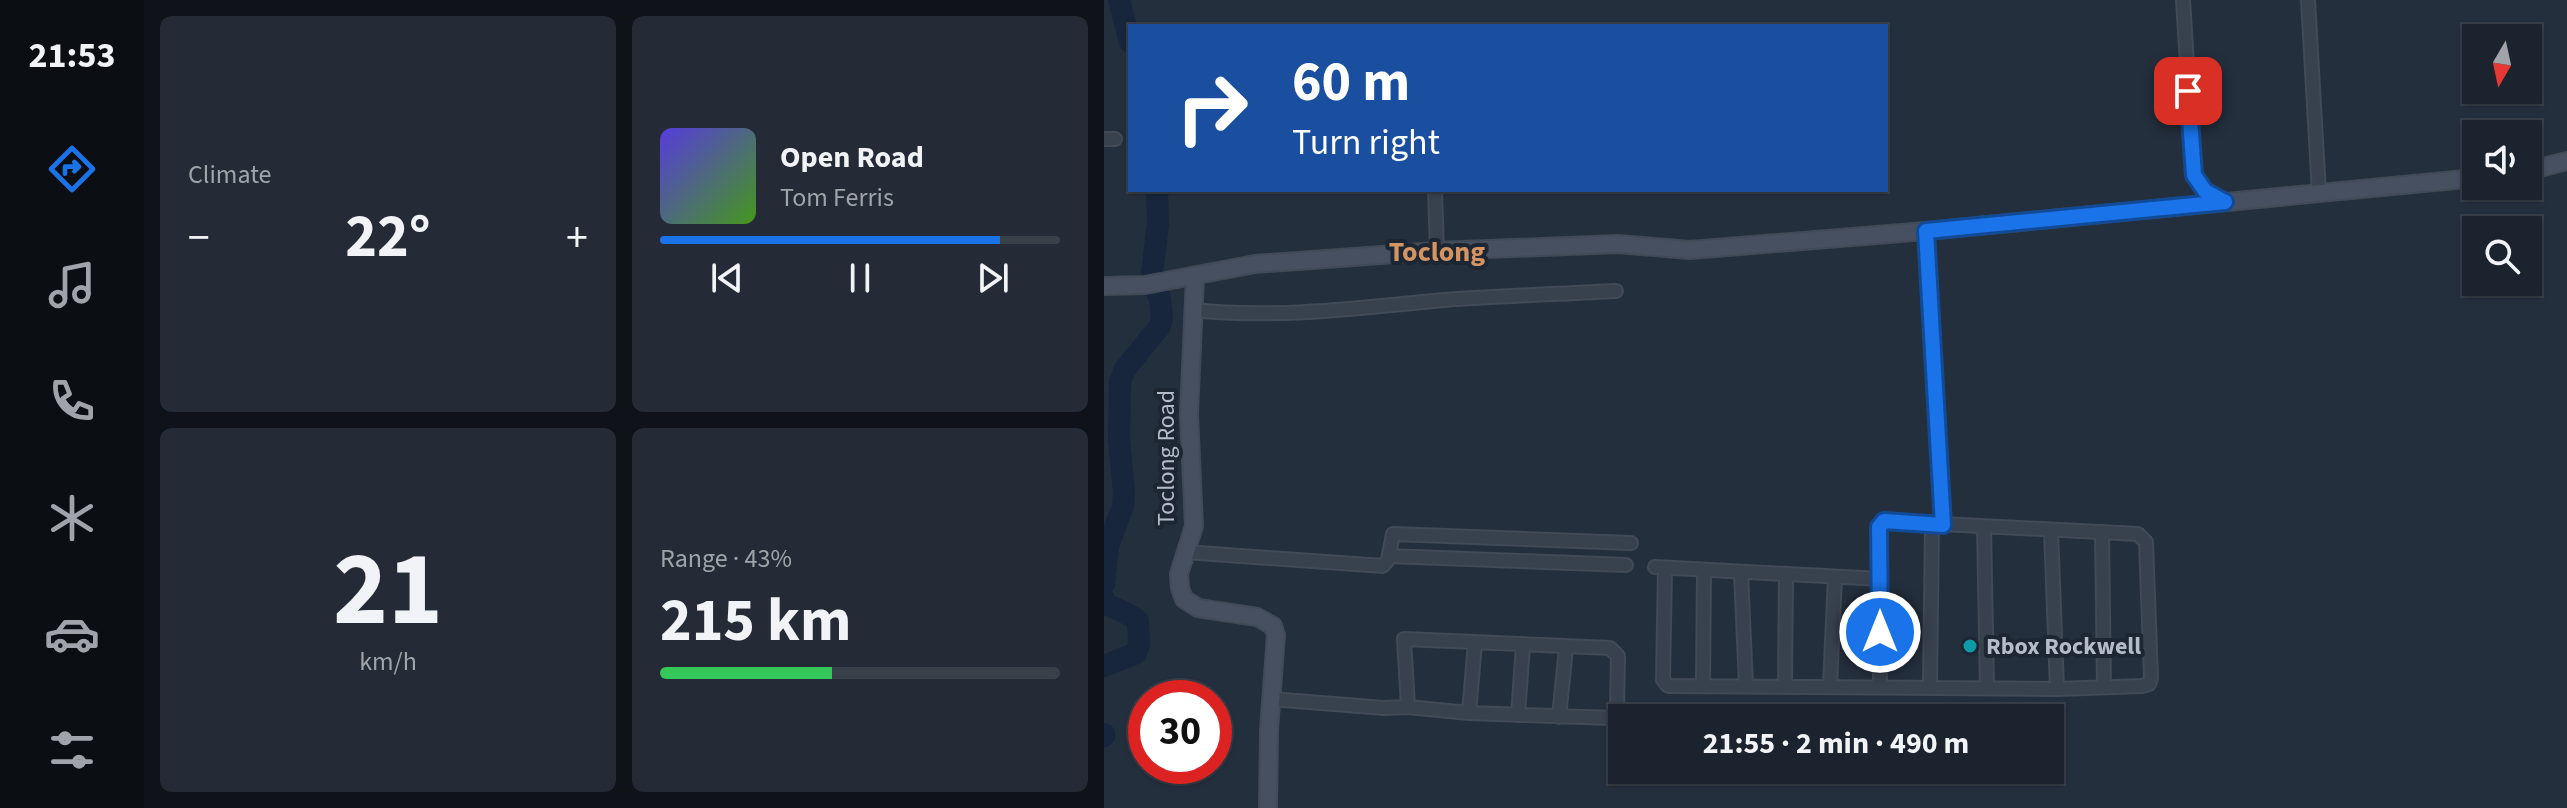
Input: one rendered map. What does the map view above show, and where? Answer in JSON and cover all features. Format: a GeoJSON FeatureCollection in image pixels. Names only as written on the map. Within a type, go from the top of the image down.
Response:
{"type":"FeatureCollection","features":[{"type":"Feature","properties":{"kind":"street"},"geometry":{"type":"LineString","coordinates":[[2183,0],[2194,175],[2205,191],[2225,202]]}},
{"type":"Feature","properties":{"kind":"street"},"geometry":{"type":"LineString","coordinates":[[2308,0],[2319,193]]}},
{"type":"Feature","properties":{"kind":"street"},"geometry":{"type":"LineString","coordinates":[[2542,167],[2567,161]]}},
{"type":"Feature","properties":{"kind":"street"},"geometry":{"type":"LineString","coordinates":[[1104,286],[1145,285],[1255,264],[1437,251],[1618,244],[1690,250],[1926,231],[2462,179]]}},
{"type":"Feature","properties":{"kind":"street"},"geometry":{"type":"LineString","coordinates":[[1435,192],[1437,251]]}},
{"type":"Feature","properties":{"kind":"street"},"geometry":{"type":"LineString","coordinates":[[1926,231],[1937,525],[1930,686]]}},
{"type":"Feature","properties":{"kind":"street","name":"Toclong Road"},"geometry":{"type":"LineString","coordinates":[[1195,277],[1189,414],[1194,526],[1179,582],[1184,599],[1190,604],[1213,611],[1257,617],[1273,626],[1276,635],[1268,808]]}},
{"type":"Feature","properties":{"kind":"street"},"geometry":{"type":"LineString","coordinates":[[1193,310],[1229,314],[1312,312],[1616,291]]}},
{"type":"Feature","properties":{"kind":"street"},"geometry":{"type":"LineString","coordinates":[[1880,686],[1881,579],[1879,527],[1884,521],[2138,534],[2146,542],[2151,678],[2149,684],[2142,686],[2057,689],[1668,686],[1663,680],[1660,568],[1881,579]]}},
{"type":"Feature","properties":{"kind":"street"},"geometry":{"type":"LineString","coordinates":[[1984,527],[1987,687]]}},
{"type":"Feature","properties":{"kind":"street"},"geometry":{"type":"LineString","coordinates":[[2051,531],[2057,689]]}},
{"type":"Feature","properties":{"kind":"street"},"geometry":{"type":"LineString","coordinates":[[2102,532],[2104,687]]}},
{"type":"Feature","properties":{"kind":"street"},"geometry":{"type":"LineString","coordinates":[[1185,552],[1383,566],[1387,564],[1393,534],[1631,543]]}},
{"type":"Feature","properties":{"kind":"street"},"geometry":{"type":"LineString","coordinates":[[1389,556],[1626,565]]}},
{"type":"Feature","properties":{"kind":"street"},"geometry":{"type":"LineString","coordinates":[[1703,685],[1704,571]]}},
{"type":"Feature","properties":{"kind":"street"},"geometry":{"type":"LineString","coordinates":[[1741,573],[1746,685]]}},
{"type":"Feature","properties":{"kind":"street"},"geometry":{"type":"LineString","coordinates":[[1785,685],[1786,575]]}},
{"type":"Feature","properties":{"kind":"street"},"geometry":{"type":"LineString","coordinates":[[1830,685],[1835,577]]}},
{"type":"Feature","properties":{"kind":"street"},"geometry":{"type":"LineString","coordinates":[[1271,699],[1469,713],[1613,718],[1617,711],[1618,656],[1610,648],[1404,639],[1408,707]]}},
{"type":"Feature","properties":{"kind":"street"},"geometry":{"type":"LineString","coordinates":[[1469,713],[1475,643]]}},
{"type":"Feature","properties":{"kind":"street"},"geometry":{"type":"LineString","coordinates":[[1518,715],[1523,645]]}},
{"type":"Feature","properties":{"kind":"street"},"geometry":{"type":"LineString","coordinates":[[1559,717],[1566,648]]}},
{"type":"Feature","properties":{"kind":"waterway"},"geometry":{"type":"LineString","coordinates":[[1119,0],[1128,34]]}},
{"type":"Feature","properties":{"kind":"waterway"},"geometry":{"type":"LineString","coordinates":[[1104,584],[1108,546],[1123,506],[1119,440],[1120,382],[1125,369],[1160,326],[1162,317],[1160,298],[1151,282],[1158,224],[1157,192]]}},
{"type":"Feature","properties":{"kind":"waterway"},"geometry":{"type":"LineString","coordinates":[[1104,599],[1105,603],[1138,621],[1139,644],[1136,653],[1104,666]]}},
{"type":"Feature","properties":{"kind":"place","name":"Rbox Rockwell"},"geometry":{"type":"Point","coordinates":[1970,646]}},
{"type":"Feature","properties":{"kind":"district","name":"Toclong"},"geometry":{"type":"Point","coordinates":[1437,251]}},
{"type":"Feature","properties":{"kind":"route"},"geometry":{"type":"LineString","coordinates":[[1880,632],[1879,527],[1884,521],[1943,525],[1926,231],[2225,202],[2205,191],[2194,175],[2188,91]]}}]}
